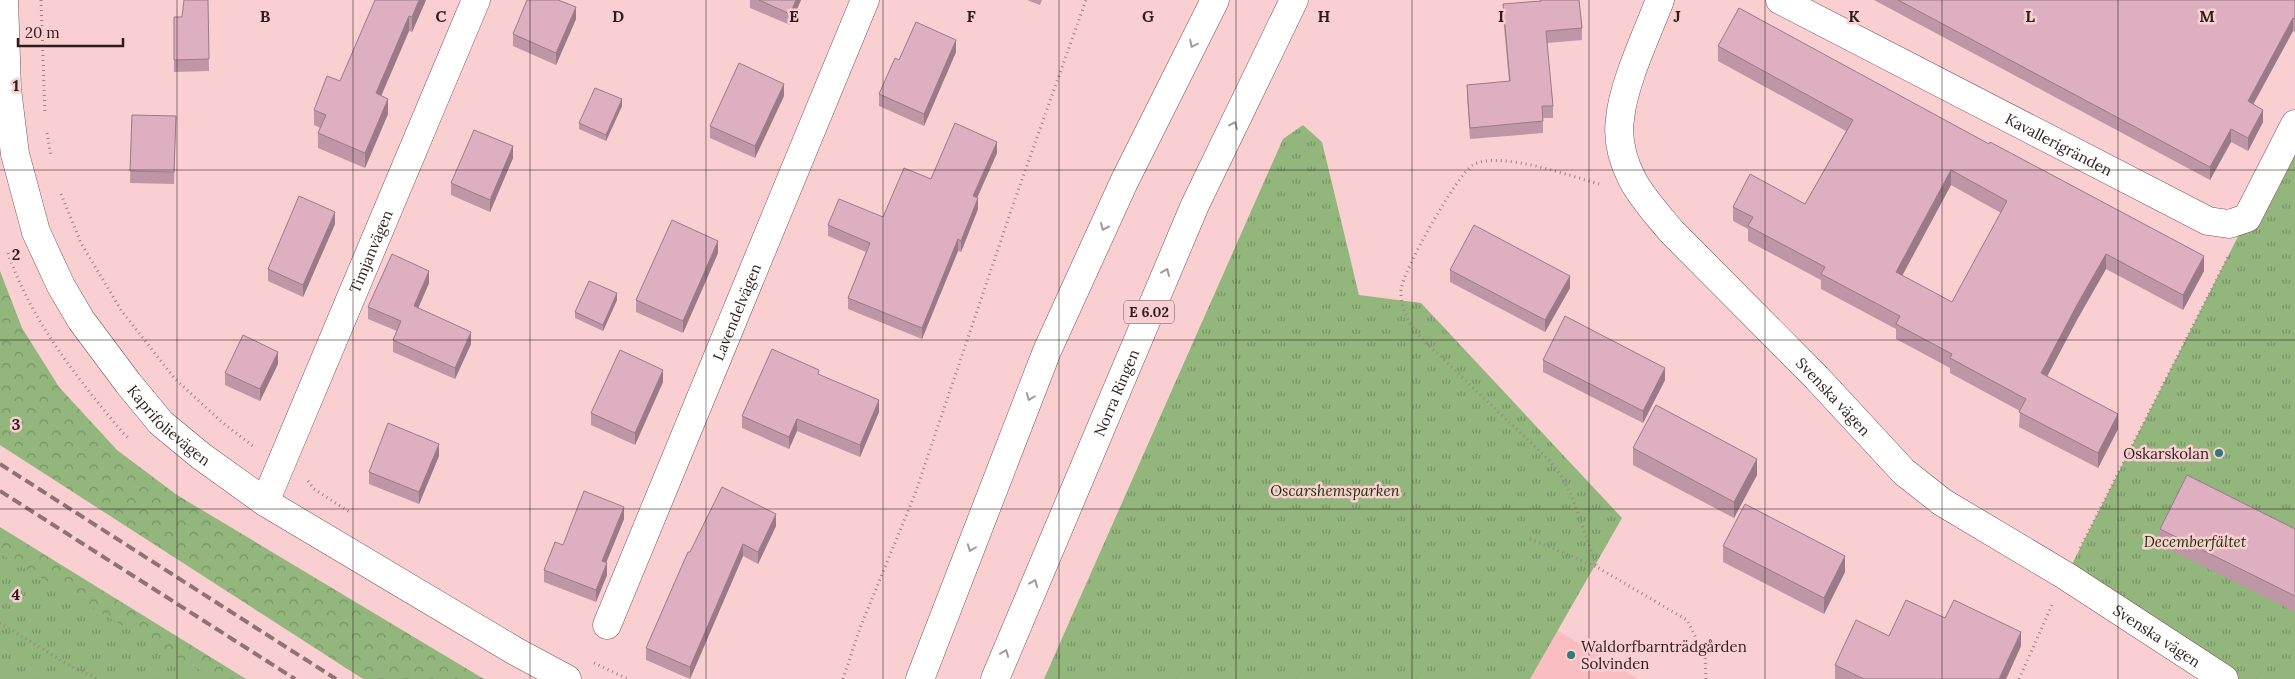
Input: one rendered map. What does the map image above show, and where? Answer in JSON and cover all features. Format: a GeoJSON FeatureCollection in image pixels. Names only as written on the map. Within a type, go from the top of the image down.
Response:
{"type":"FeatureCollection","features":[{"type":"Feature","properties":{"kind":"street","name":"Kaprifolievägen"},"geometry":{"type":"LineString","coordinates":[[4,0],[7,89],[15,154],[36,232],[61,286],[103,351],[161,423],[201,456],[265,502],[515,651],[567,679]]}},
{"type":"Feature","properties":{"kind":"street","name":"Timjanvägen"},"geometry":{"type":"LineString","coordinates":[[265,502],[476,0]]}},
{"type":"Feature","properties":{"kind":"street","name":"Lavendelvägen"},"geometry":{"type":"LineString","coordinates":[[607,625],[865,0]]}},
{"type":"Feature","properties":{"kind":"street"},"geometry":{"type":"LineString","coordinates":[[920,679],[1047,351],[1124,182],[1215,0]]}},
{"type":"Feature","properties":{"kind":"street","name":"Norra Ringen"},"geometry":{"type":"LineString","coordinates":[[995,679],[1195,206],[1294,0]]}},
{"type":"Feature","properties":{"kind":"street","name":"Svenska vägen"},"geometry":{"type":"LineString","coordinates":[[1660,0],[1623,98],[1619,121],[1621,148],[1632,178],[1643,196],[1671,230],[1817,378],[1904,472],[1942,502],[2066,576],[2224,679]]}},
{"type":"Feature","properties":{"kind":"street","name":"Kavallerigränden"},"geometry":{"type":"LineString","coordinates":[[1780,0],[2208,221],[2229,224],[2247,218]]}},
{"type":"Feature","properties":{"kind":"street"},"geometry":{"type":"LineString","coordinates":[[2247,218],[2295,124]]}},
{"type":"Feature","properties":{"kind":"path"},"geometry":{"type":"LineString","coordinates":[[41,0],[45,121]]}},
{"type":"Feature","properties":{"kind":"path"},"geometry":{"type":"LineString","coordinates":[[843,679],[860,628],[916,494],[1014,202],[1086,0]]}},
{"type":"Feature","properties":{"kind":"path"},"geometry":{"type":"LineString","coordinates":[[47,131],[52,160]]}},
{"type":"Feature","properties":{"kind":"path"},"geometry":{"type":"LineString","coordinates":[[1598,567],[1572,497],[1562,477],[1550,461],[1426,343],[1409,324],[1403,308],[1401,289],[1408,267],[1458,181],[1473,164],[1494,161],[1524,163],[1643,196]]}},
{"type":"Feature","properties":{"kind":"path"},"geometry":{"type":"LineString","coordinates":[[59,188],[81,243],[121,310],[175,379],[223,423],[280,466],[304,476],[314,489],[354,515]]}},
{"type":"Feature","properties":{"kind":"path"},"geometry":{"type":"LineString","coordinates":[[2019,679],[2066,576],[2247,218]]}},
{"type":"Feature","properties":{"kind":"path"},"geometry":{"type":"LineString","coordinates":[[1530,539],[1598,567],[1687,620],[1705,656],[1706,679]]}},
{"type":"Feature","properties":{"kind":"path"},"geometry":{"type":"LineString","coordinates":[[0,623],[72,667],[98,679]]}},
{"type":"Feature","properties":{"kind":"path"},"geometry":{"type":"LineString","coordinates":[[589,660],[628,679]]}},
{"type":"Feature","properties":{"kind":"shaded area","name":"Waldorfbarnträdgården Solvinden"},"geometry":{"type":"Polygon","coordinates":[[[1557,630],[1638,679],[1530,679],[1557,630]]]}},
{"type":"Feature","properties":{"kind":"green space","name":"Decemberfältet"},"geometry":{"type":"Polygon","coordinates":[[[2295,124],[2295,679],[2224,679],[2066,576],[2295,124]]]}},
{"type":"Feature","properties":{"kind":"green space","name":"Oscarshemsparken"},"geometry":{"type":"Polygon","coordinates":[[[1303,125],[1322,142],[1359,295],[1421,303],[1622,518],[1530,679],[1044,679],[1283,139],[1303,125]]]}},
{"type":"Feature","properties":{"kind":"green space"},"geometry":{"type":"Polygon","coordinates":[[[0,271],[22,328],[59,387],[117,450],[177,495],[484,679],[363,679],[0,445],[0,271]]]}},
{"type":"Feature","properties":{"kind":"green space"},"geometry":{"type":"Polygon","coordinates":[[[0,527],[246,679],[115,679],[0,615],[0,527]]]}},
{"type":"Feature","properties":{"kind":"green space"},"geometry":{"type":"Polygon","coordinates":[[[0,554],[215,679],[0,679],[0,554]]]}},
{"type":"Feature","properties":{"kind":"building"},"geometry":{"type":"Polygon","coordinates":[[[184,0],[208,0],[209,59],[174,60],[174,17],[182,17],[184,0]]]}},
{"type":"Feature","properties":{"kind":"building"},"geometry":{"type":"Polygon","coordinates":[[[375,0],[419,0],[412,17],[409,16],[376,93],[388,99],[365,153],[318,133],[326,115],[314,110],[327,76],[340,81],[375,0]]]}},
{"type":"Feature","properties":{"kind":"building"},"geometry":{"type":"Polygon","coordinates":[[[527,0],[558,0],[576,7],[556,53],[513,34],[527,0]]]}},
{"type":"Feature","properties":{"kind":"building"},"geometry":{"type":"Polygon","coordinates":[[[759,0],[796,0],[790,14],[759,0]]]}},
{"type":"Feature","properties":{"kind":"building"},"geometry":{"type":"Polygon","coordinates":[[[1541,0],[1579,0],[1582,28],[1546,31],[1553,106],[1542,106],[1543,121],[1470,128],[1467,85],[1510,81],[1503,4],[1541,0]]]}},
{"type":"Feature","properties":{"kind":"building"},"geometry":{"type":"Polygon","coordinates":[[[1898,0],[2295,0],[2295,19],[2293,18],[2248,101],[2263,110],[2248,138],[2231,129],[2210,167],[1898,0]]]}},
{"type":"Feature","properties":{"kind":"building"},"geometry":{"type":"Polygon","coordinates":[[[1739,8],[1989,144],[1990,142],[2204,256],[2183,295],[2106,254],[2078,303],[2041,373],[2118,414],[2098,453],[2019,412],[2026,399],[1950,358],[1952,354],[1896,324],[1900,316],[1821,274],[1825,267],[1748,226],[1753,217],[1733,207],[1750,174],[1805,204],[1853,120],[1718,46],[1739,8]],[[1951,170],[1896,272],[1952,302],[2007,201],[1951,170]]]}},
{"type":"Feature","properties":{"kind":"building"},"geometry":{"type":"Polygon","coordinates":[[[916,22],[956,40],[924,114],[879,94],[895,58],[899,60],[916,22]]]}},
{"type":"Feature","properties":{"kind":"building"},"geometry":{"type":"Polygon","coordinates":[[[739,63],[784,84],[755,146],[710,126],[739,63]]]}},
{"type":"Feature","properties":{"kind":"building"},"geometry":{"type":"Polygon","coordinates":[[[595,88],[622,99],[606,135],[579,123],[595,88]]]}},
{"type":"Feature","properties":{"kind":"building"},"geometry":{"type":"Polygon","coordinates":[[[132,115],[176,116],[174,172],[130,171],[132,115]]]}},
{"type":"Feature","properties":{"kind":"building"},"geometry":{"type":"Polygon","coordinates":[[[955,123],[997,142],[973,196],[978,198],[961,241],[958,239],[922,328],[848,298],[870,243],[828,225],[839,199],[883,217],[904,168],[931,179],[955,123]]]}},
{"type":"Feature","properties":{"kind":"building"},"geometry":{"type":"Polygon","coordinates":[[[474,130],[513,146],[490,200],[451,183],[474,130]]]}},
{"type":"Feature","properties":{"kind":"building"},"geometry":{"type":"Polygon","coordinates":[[[299,196],[335,212],[303,285],[268,269],[299,196]]]}},
{"type":"Feature","properties":{"kind":"building"},"geometry":{"type":"Polygon","coordinates":[[[672,220],[718,241],[683,321],[636,300],[672,220]]]}},
{"type":"Feature","properties":{"kind":"building"},"geometry":{"type":"Polygon","coordinates":[[[1474,225],[1570,276],[1545,320],[1450,270],[1474,225]]]}},
{"type":"Feature","properties":{"kind":"building"},"geometry":{"type":"Polygon","coordinates":[[[392,254],[429,271],[414,306],[471,332],[455,368],[393,340],[401,321],[368,307],[392,254]]]}},
{"type":"Feature","properties":{"kind":"building"},"geometry":{"type":"Polygon","coordinates":[[[589,281],[617,293],[603,325],[575,312],[589,281]]]}},
{"type":"Feature","properties":{"kind":"building"},"geometry":{"type":"Polygon","coordinates":[[[1565,316],[1665,368],[1643,411],[1543,360],[1565,316]]]}},
{"type":"Feature","properties":{"kind":"building"},"geometry":{"type":"Polygon","coordinates":[[[243,335],[278,352],[260,389],[225,373],[243,335]]]}},
{"type":"Feature","properties":{"kind":"building"},"geometry":{"type":"Polygon","coordinates":[[[772,349],[819,370],[818,374],[879,400],[860,445],[797,419],[789,437],[742,416],[772,349]]]}},
{"type":"Feature","properties":{"kind":"building"},"geometry":{"type":"Polygon","coordinates":[[[620,350],[663,370],[635,433],[591,413],[620,350]]]}},
{"type":"Feature","properties":{"kind":"building"},"geometry":{"type":"Polygon","coordinates":[[[1656,405],[1757,459],[1734,502],[1633,448],[1656,405]]]}},
{"type":"Feature","properties":{"kind":"building"},"geometry":{"type":"Polygon","coordinates":[[[388,423],[439,444],[419,492],[369,472],[388,423]]]}},
{"type":"Feature","properties":{"kind":"building"},"geometry":{"type":"Polygon","coordinates":[[[2187,475],[2295,529],[2295,596],[2160,529],[2187,475]]]}},
{"type":"Feature","properties":{"kind":"building"},"geometry":{"type":"Polygon","coordinates":[[[722,487],[776,514],[758,552],[743,544],[690,667],[646,648],[688,552],[690,552],[722,487]]]}},
{"type":"Feature","properties":{"kind":"building"},"geometry":{"type":"Polygon","coordinates":[[[584,491],[624,507],[602,561],[607,563],[596,590],[544,570],[555,542],[563,545],[584,491]]]}},
{"type":"Feature","properties":{"kind":"building"},"geometry":{"type":"Polygon","coordinates":[[[1745,504],[1845,556],[1824,598],[1723,546],[1745,504]]]}},
{"type":"Feature","properties":{"kind":"building"},"geometry":{"type":"Polygon","coordinates":[[[1906,600],[1945,618],[1954,600],[2021,632],[1999,679],[1864,679],[1835,665],[1856,620],[1889,636],[1906,600]]]}},
{"type":"Feature","properties":{"kind":"railway"},"geometry":{"type":"LineString","coordinates":[[0,464],[336,679]]}},
{"type":"Feature","properties":{"kind":"railway"},"geometry":{"type":"LineString","coordinates":[[0,491],[295,679]]}},
{"type":"Feature","properties":{"kind":"place","name":"Oskarskolan"},"geometry":{"type":"Point","coordinates":[2219,453]}},
{"type":"Feature","properties":{"kind":"place","name":"Waldorfbarnträdgården Solvinden"},"geometry":{"type":"Point","coordinates":[1571,655]}}]}
